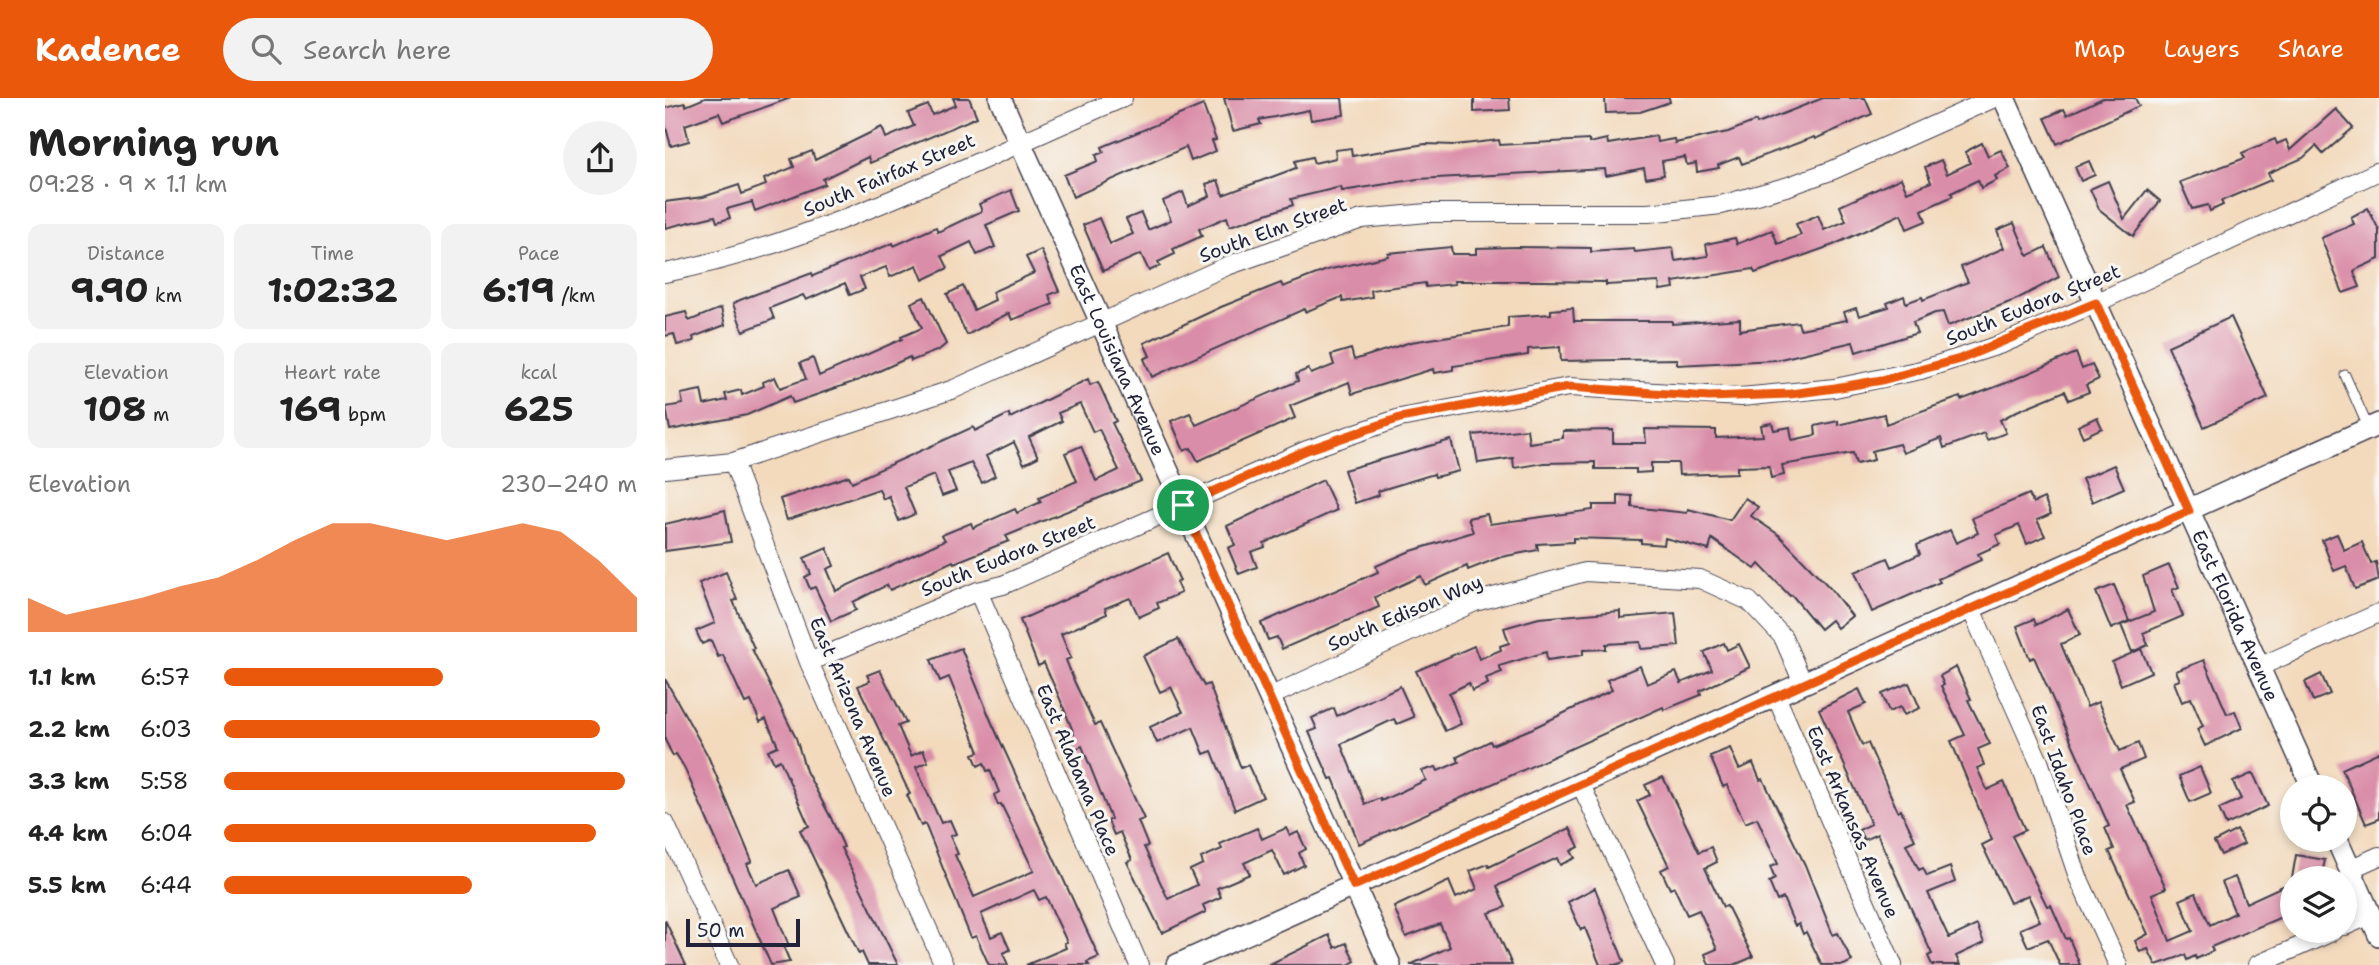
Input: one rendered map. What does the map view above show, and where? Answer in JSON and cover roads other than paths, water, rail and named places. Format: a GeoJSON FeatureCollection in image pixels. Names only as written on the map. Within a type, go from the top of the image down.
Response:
{"type":"FeatureCollection","features":[{"type":"Feature","properties":{"kind":"street","name":"East Louisiana Avenue"},"geometry":{"type":"LineString","coordinates":[[1000,98],[1389,965]]}},
{"type":"Feature","properties":{"kind":"street","name":"South Fairfax Street"},"geometry":{"type":"LineString","coordinates":[[665,273],[740,255],[802,235],[1123,98]]}},
{"type":"Feature","properties":{"kind":"street","name":"South Elm Street"},"geometry":{"type":"LineString","coordinates":[[665,468],[733,462],[954,389],[1227,266],[1361,219],[1427,213],[1648,213],[1721,205],[1789,186],[1833,170],[1994,98]]}},
{"type":"Feature","properties":{"kind":"street","name":"East Florida Avenue"},"geometry":{"type":"LineString","coordinates":[[2004,98],[2307,775]]}},
{"type":"Feature","properties":{"kind":"street","name":"South Eudora Street"},"geometry":{"type":"LineString","coordinates":[[809,662],[978,591],[1003,585],[1307,450],[1400,418],[1569,387],[1709,397],[1790,394],[1882,380],[1960,359],[2096,303],[2379,172]]}},
{"type":"Feature","properties":{"kind":"street"},"geometry":{"type":"LineString","coordinates":[[1177,965],[2374,426]]}},
{"type":"Feature","properties":{"kind":"street","name":"East Arizona Avenue"},"geometry":{"type":"LineString","coordinates":[[733,462],[809,662],[944,965]]}},
{"type":"Feature","properties":{"kind":"street","name":"South Edison Way"},"geometry":{"type":"LineString","coordinates":[[1269,697],[1475,602],[1585,572],[1700,579],[1749,601],[1783,638],[1803,683]]}},
{"type":"Feature","properties":{"kind":"street","name":"East Alabama Place"},"geometry":{"type":"LineString","coordinates":[[978,591],[1139,965]]}},
{"type":"Feature","properties":{"kind":"street","name":"East Idaho Place"},"geometry":{"type":"LineString","coordinates":[[1971,609],[2040,764],[2078,877],[2118,965]]}},
{"type":"Feature","properties":{"kind":"street"},"geometry":{"type":"LineString","coordinates":[[2259,667],[2379,613]]}},
{"type":"Feature","properties":{"kind":"street","name":"East Arkansas Avenue"},"geometry":{"type":"LineString","coordinates":[[1776,695],[1893,965]]}},
{"type":"Feature","properties":{"kind":"street"},"geometry":{"type":"LineString","coordinates":[[1580,783],[1665,965]]}},
{"type":"Feature","properties":{"kind":"street"},"geometry":{"type":"LineString","coordinates":[[665,823],[729,965]]}},
{"type":"Feature","properties":{"kind":"street"},"geometry":{"type":"LineString","coordinates":[[2357,866],[2379,856]]}},
{"type":"Feature","properties":{"kind":"street"},"geometry":{"type":"LineString","coordinates":[[2357,885],[2375,925],[2357,926]]}},
{"type":"Feature","properties":{"kind":"street"},"geometry":{"type":"LineString","coordinates":[[2257,965],[2307,943]]}},
{"type":"Feature","properties":{"kind":"lane"},"geometry":{"type":"LineString","coordinates":[[2344,375],[2374,426]]}}]}
